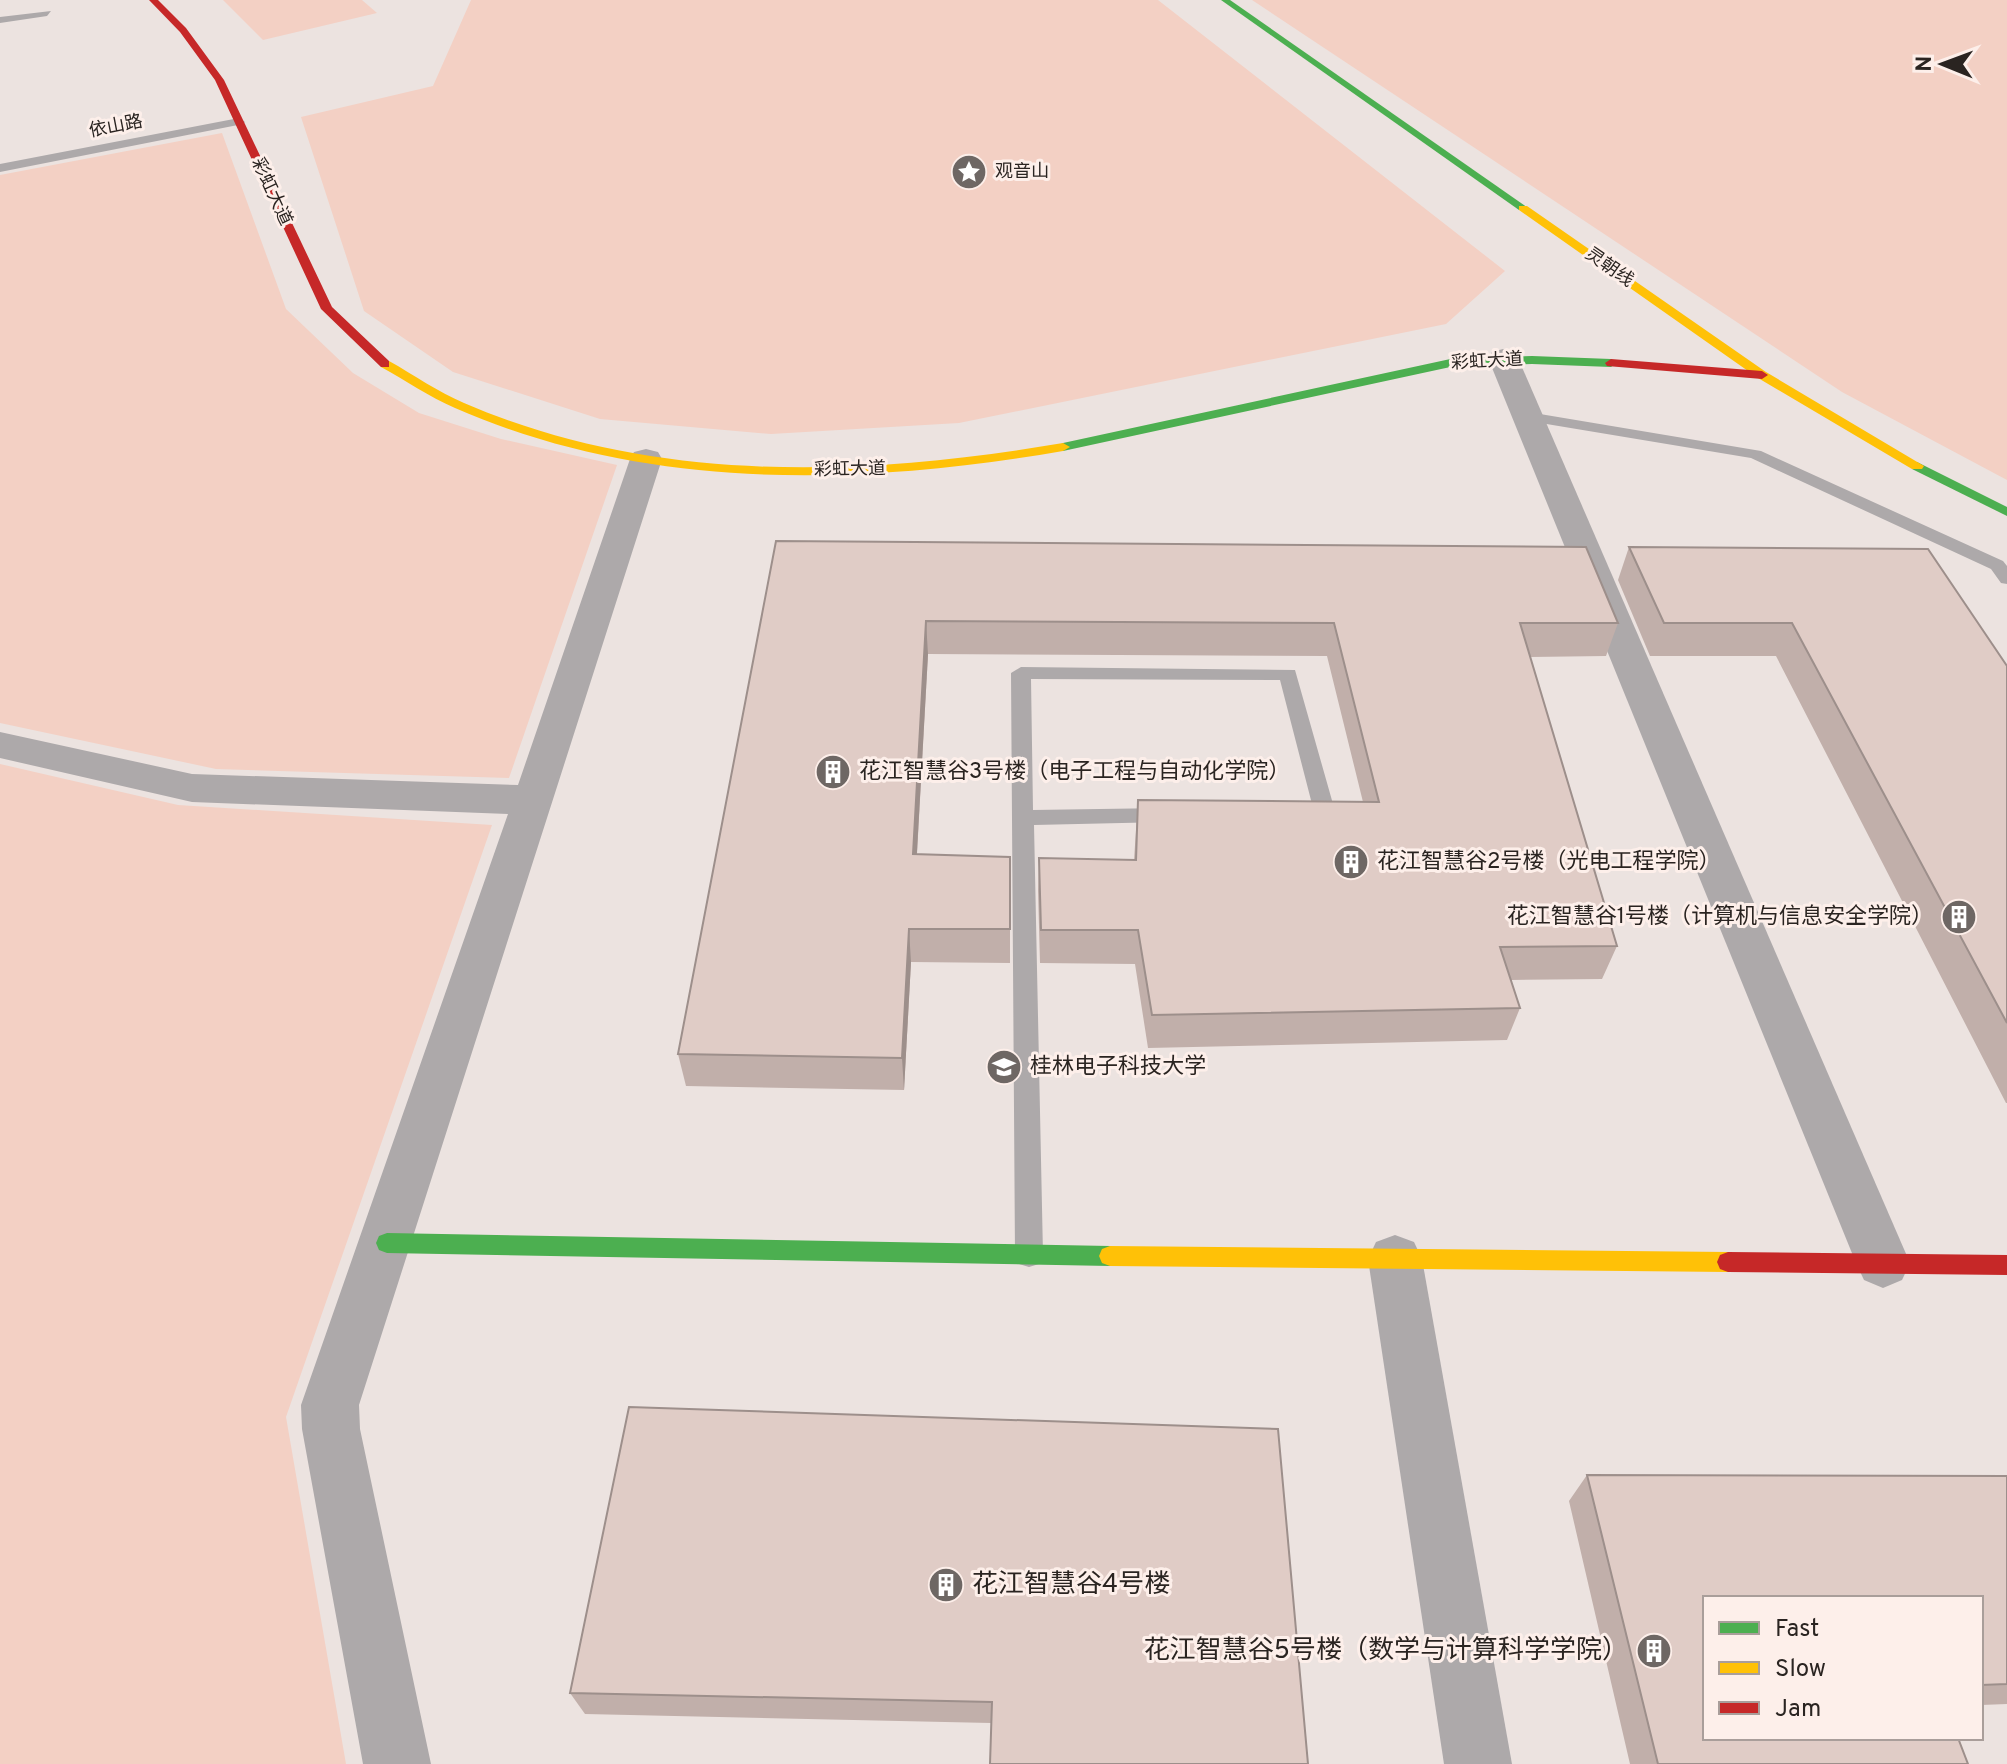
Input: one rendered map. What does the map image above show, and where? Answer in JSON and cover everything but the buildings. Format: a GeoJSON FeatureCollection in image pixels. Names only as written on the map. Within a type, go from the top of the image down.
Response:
{"type":"FeatureCollection","features":[{"type":"Feature","properties":{"kind":"street","name":"彩虹大道"},"geometry":{"type":"LineString","coordinates":[[153,0],[183,30],[210,68],[239,122],[327,309],[347,334],[377,362],[423,392],[491,422],[551,439],[646,459],[800,471],[900,470],[1035,452],[1455,362],[1503,358],[1762,375]]}},
{"type":"Feature","properties":{"kind":"street","name":"灵朝线"},"geometry":{"type":"LineString","coordinates":[[1225,0],[1762,375],[1929,473],[2007,512]]}},
{"type":"Feature","properties":{"kind":"street"},"geometry":{"type":"LineString","coordinates":[[1503,358],[1883,1263]]}},
{"type":"Feature","properties":{"kind":"street"},"geometry":{"type":"LineString","coordinates":[[397,1764],[331,1429],[330,1405],[387,1243],[646,459]]}},
{"type":"Feature","properties":{"kind":"street"},"geometry":{"type":"LineString","coordinates":[[0,745],[192,788],[533,800]]}},
{"type":"Feature","properties":{"kind":"street"},"geometry":{"type":"LineString","coordinates":[[387,1243],[1029,1255],[2007,1265]]}},
{"type":"Feature","properties":{"kind":"street"},"geometry":{"type":"LineString","coordinates":[[1395,1259],[1478,1764]]}},
{"type":"Feature","properties":{"kind":"lane"},"geometry":{"type":"LineString","coordinates":[[0,20],[47,13]]}},
{"type":"Feature","properties":{"kind":"lane","name":"依山路"},"geometry":{"type":"LineString","coordinates":[[0,168],[239,122]]}},
{"type":"Feature","properties":{"kind":"lane"},"geometry":{"type":"LineString","coordinates":[[1528,417],[1755,454],[1997,565],[2007,579]]}},
{"type":"Feature","properties":{"kind":"lane"},"geometry":{"type":"LineString","coordinates":[[1029,1255],[1021,673],[1288,674],[1324,811],[1277,812]]}},
{"type":"Feature","properties":{"kind":"lane"},"geometry":{"type":"LineString","coordinates":[[1023,818],[1181,814]]}},
{"type":"Feature","properties":{"kind":"shaded area"},"geometry":{"type":"Polygon","coordinates":[[[223,0],[362,0],[377,13],[263,40],[223,0]]]}},
{"type":"Feature","properties":{"kind":"shaded area"},"geometry":{"type":"Polygon","coordinates":[[[471,0],[1158,0],[1505,271],[1446,324],[959,423],[771,434],[600,419],[453,372],[364,311],[301,117],[433,86],[471,0]]]}},
{"type":"Feature","properties":{"kind":"shaded area"},"geometry":{"type":"Polygon","coordinates":[[[1252,0],[2007,0],[2007,480],[1842,392],[1252,0]]]}},
{"type":"Feature","properties":{"kind":"shaded area"},"geometry":{"type":"Polygon","coordinates":[[[222,133],[286,309],[353,373],[419,413],[501,439],[617,465],[509,778],[216,769],[0,723],[0,175],[222,133]]]}},
{"type":"Feature","properties":{"kind":"shaded area"},"geometry":{"type":"Polygon","coordinates":[[[0,764],[178,805],[492,825],[286,1417],[346,1764],[0,1764],[0,764]]]}},
{"type":"Feature","properties":{"kind":"traffic: fast"},"geometry":{"type":"LineString","coordinates":[[1225,0],[1523,208]]}},
{"type":"Feature","properties":{"kind":"traffic: fast"},"geometry":{"type":"LineString","coordinates":[[1063,447],[1455,362],[1532,360],[1611,363]]}},
{"type":"Feature","properties":{"kind":"traffic: fast"},"geometry":{"type":"LineString","coordinates":[[1917,466],[2007,512]]}},
{"type":"Feature","properties":{"kind":"traffic: fast"},"geometry":{"type":"LineString","coordinates":[[387,1243],[1110,1256]]}},
{"type":"Feature","properties":{"kind":"traffic: slow"},"geometry":{"type":"LineString","coordinates":[[1523,208],[1762,375],[1917,466]]}},
{"type":"Feature","properties":{"kind":"traffic: slow"},"geometry":{"type":"LineString","coordinates":[[385,364],[457,405],[537,435],[624,456],[714,468],[805,472],[895,470],[982,461],[1063,447]]}},
{"type":"Feature","properties":{"kind":"traffic: slow"},"geometry":{"type":"LineString","coordinates":[[1110,1256],[1728,1262]]}},
{"type":"Feature","properties":{"kind":"traffic: jam"},"geometry":{"type":"LineString","coordinates":[[153,0],[183,30],[219,80],[327,309],[385,364]]}},
{"type":"Feature","properties":{"kind":"traffic: jam"},"geometry":{"type":"LineString","coordinates":[[1611,363],[1762,375]]}},
{"type":"Feature","properties":{"kind":"traffic: jam"},"geometry":{"type":"LineString","coordinates":[[1728,1262],[2007,1265]]}},
{"type":"Feature","properties":{"kind":"place","name":"观音山"},"geometry":{"type":"Point","coordinates":[969,172]}},
{"type":"Feature","properties":{"kind":"place","name":"花江智慧谷3号楼（电子工程与自动化学院）"},"geometry":{"type":"Point","coordinates":[833,772]}},
{"type":"Feature","properties":{"kind":"place","name":"花江智慧谷2号楼（光电工程学院）"},"geometry":{"type":"Point","coordinates":[1351,862]}},
{"type":"Feature","properties":{"kind":"place","name":"花江智慧谷1号楼（计算机与信息安全学院）"},"geometry":{"type":"Point","coordinates":[1959,917]}},
{"type":"Feature","properties":{"kind":"place","name":"桂林电子科技大学"},"geometry":{"type":"Point","coordinates":[1004,1067]}},
{"type":"Feature","properties":{"kind":"place","name":"花江智慧谷4号楼"},"geometry":{"type":"Point","coordinates":[946,1585]}},
{"type":"Feature","properties":{"kind":"place","name":"花江智慧谷5号楼（数学与计算科学学院）"},"geometry":{"type":"Point","coordinates":[1654,1651]}}]}
